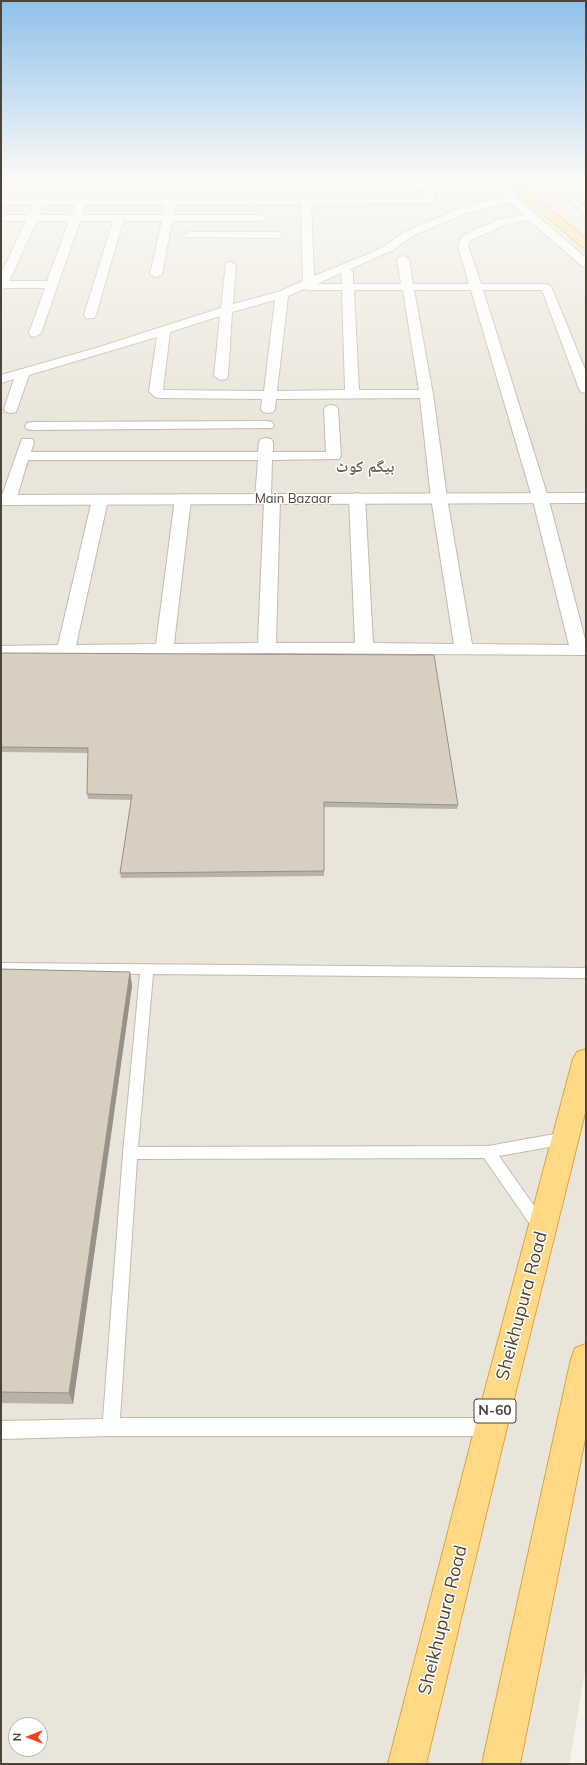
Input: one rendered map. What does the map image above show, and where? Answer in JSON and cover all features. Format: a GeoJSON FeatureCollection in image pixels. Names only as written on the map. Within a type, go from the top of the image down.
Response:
{"type":"FeatureCollection","features":[{"type":"Feature","properties":{"kind":"highway","name":"Sheikhupura Road"},"geometry":{"type":"LineString","coordinates":[[407,1764],[490,1427],[586,1058]]}},
{"type":"Feature","properties":{"kind":"highway"},"geometry":{"type":"LineString","coordinates":[[501,1764],[586,1359]]}},
{"type":"Feature","properties":{"kind":"street"},"geometry":{"type":"LineString","coordinates":[[13,260],[1,285],[52,285]]}},
{"type":"Feature","properties":{"kind":"street"},"geometry":{"type":"LineString","coordinates":[[35,333],[60,260]]}},
{"type":"Feature","properties":{"kind":"street"},"geometry":{"type":"LineString","coordinates":[[90,315],[106,260]]}},
{"type":"Feature","properties":{"kind":"street"},"geometry":{"type":"LineString","coordinates":[[156,274],[159,260]]}},
{"type":"Feature","properties":{"kind":"street"},"geometry":{"type":"LineString","coordinates":[[303,285],[304,260]]}},
{"type":"Feature","properties":{"kind":"street"},"geometry":{"type":"LineString","coordinates":[[1,379],[100,351],[226,310],[282,294],[362,260]]}},
{"type":"Feature","properties":{"kind":"street"},"geometry":{"type":"LineString","coordinates":[[403,260],[426,394],[439,498],[464,649]]}},
{"type":"Feature","properties":{"kind":"street"},"geometry":{"type":"LineString","coordinates":[[1,651],[267,648],[582,650],[540,498],[468,260]]}},
{"type":"Feature","properties":{"kind":"street"},"geometry":{"type":"LineString","coordinates":[[221,376],[230,265]]}},
{"type":"Feature","properties":{"kind":"street"},"geometry":{"type":"LineString","coordinates":[[347,267],[352,395]]}},
{"type":"Feature","properties":{"kind":"street"},"geometry":{"type":"LineString","coordinates":[[303,285],[348,287],[540,286],[548,288],[585,384]]}},
{"type":"Feature","properties":{"kind":"street"},"geometry":{"type":"LineString","coordinates":[[267,648],[267,425],[269,395],[282,294]]}},
{"type":"Feature","properties":{"kind":"street"},"geometry":{"type":"LineString","coordinates":[[164,330],[156,391],[160,394],[426,394]]}},
{"type":"Feature","properties":{"kind":"street"},"geometry":{"type":"LineString","coordinates":[[11,409],[23,373]]}},
{"type":"Feature","properties":{"kind":"street"},"geometry":{"type":"LineString","coordinates":[[22,456],[334,456],[331,409]]}},
{"type":"Feature","properties":{"kind":"street"},"geometry":{"type":"LineString","coordinates":[[5,500],[34,419],[267,425]]}},
{"type":"Feature","properties":{"kind":"street"},"geometry":{"type":"LineString","coordinates":[[357,498],[364,648]]}},
{"type":"Feature","properties":{"kind":"street","name":"Main Bazaar"},"geometry":{"type":"LineString","coordinates":[[5,500],[586,498]]}},
{"type":"Feature","properties":{"kind":"street"},"geometry":{"type":"LineString","coordinates":[[66,650],[100,500]]}},
{"type":"Feature","properties":{"kind":"street"},"geometry":{"type":"LineString","coordinates":[[164,649],[183,500]]}},
{"type":"Feature","properties":{"kind":"lane"},"geometry":{"type":"LineString","coordinates":[[1,968],[586,974]]}},
{"type":"Feature","properties":{"kind":"lane"},"geometry":{"type":"LineString","coordinates":[[111,1427],[130,1153],[147,970]]}},
{"type":"Feature","properties":{"kind":"lane"},"geometry":{"type":"LineString","coordinates":[[130,1153],[488,1152],[566,1138]]}},
{"type":"Feature","properties":{"kind":"lane"},"geometry":{"type":"LineString","coordinates":[[488,1152],[542,1229]]}},
{"type":"Feature","properties":{"kind":"lane"},"geometry":{"type":"LineString","coordinates":[[1,1430],[111,1427],[490,1427]]}},
{"type":"Feature","properties":{"kind":"shaded area"},"geometry":{"type":"Polygon","coordinates":[[[1,260],[586,260],[586,1667],[569,1764],[1,1764],[1,260]]]}},
{"type":"Feature","properties":{"kind":"building"},"geometry":{"type":"Polygon","coordinates":[[[1,653],[434,655],[458,805],[324,802],[324,871],[120,873],[132,795],[87,794],[88,748],[1,747],[1,653]]]}},
{"type":"Feature","properties":{"kind":"building"},"geometry":{"type":"Polygon","coordinates":[[[1,969],[130,972],[69,1393],[1,1392],[1,969]]]}},
{"type":"Feature","properties":{"kind":"district","name":"بیگم کوٹ"},"geometry":{"type":"Point","coordinates":[365,467]}}]}
